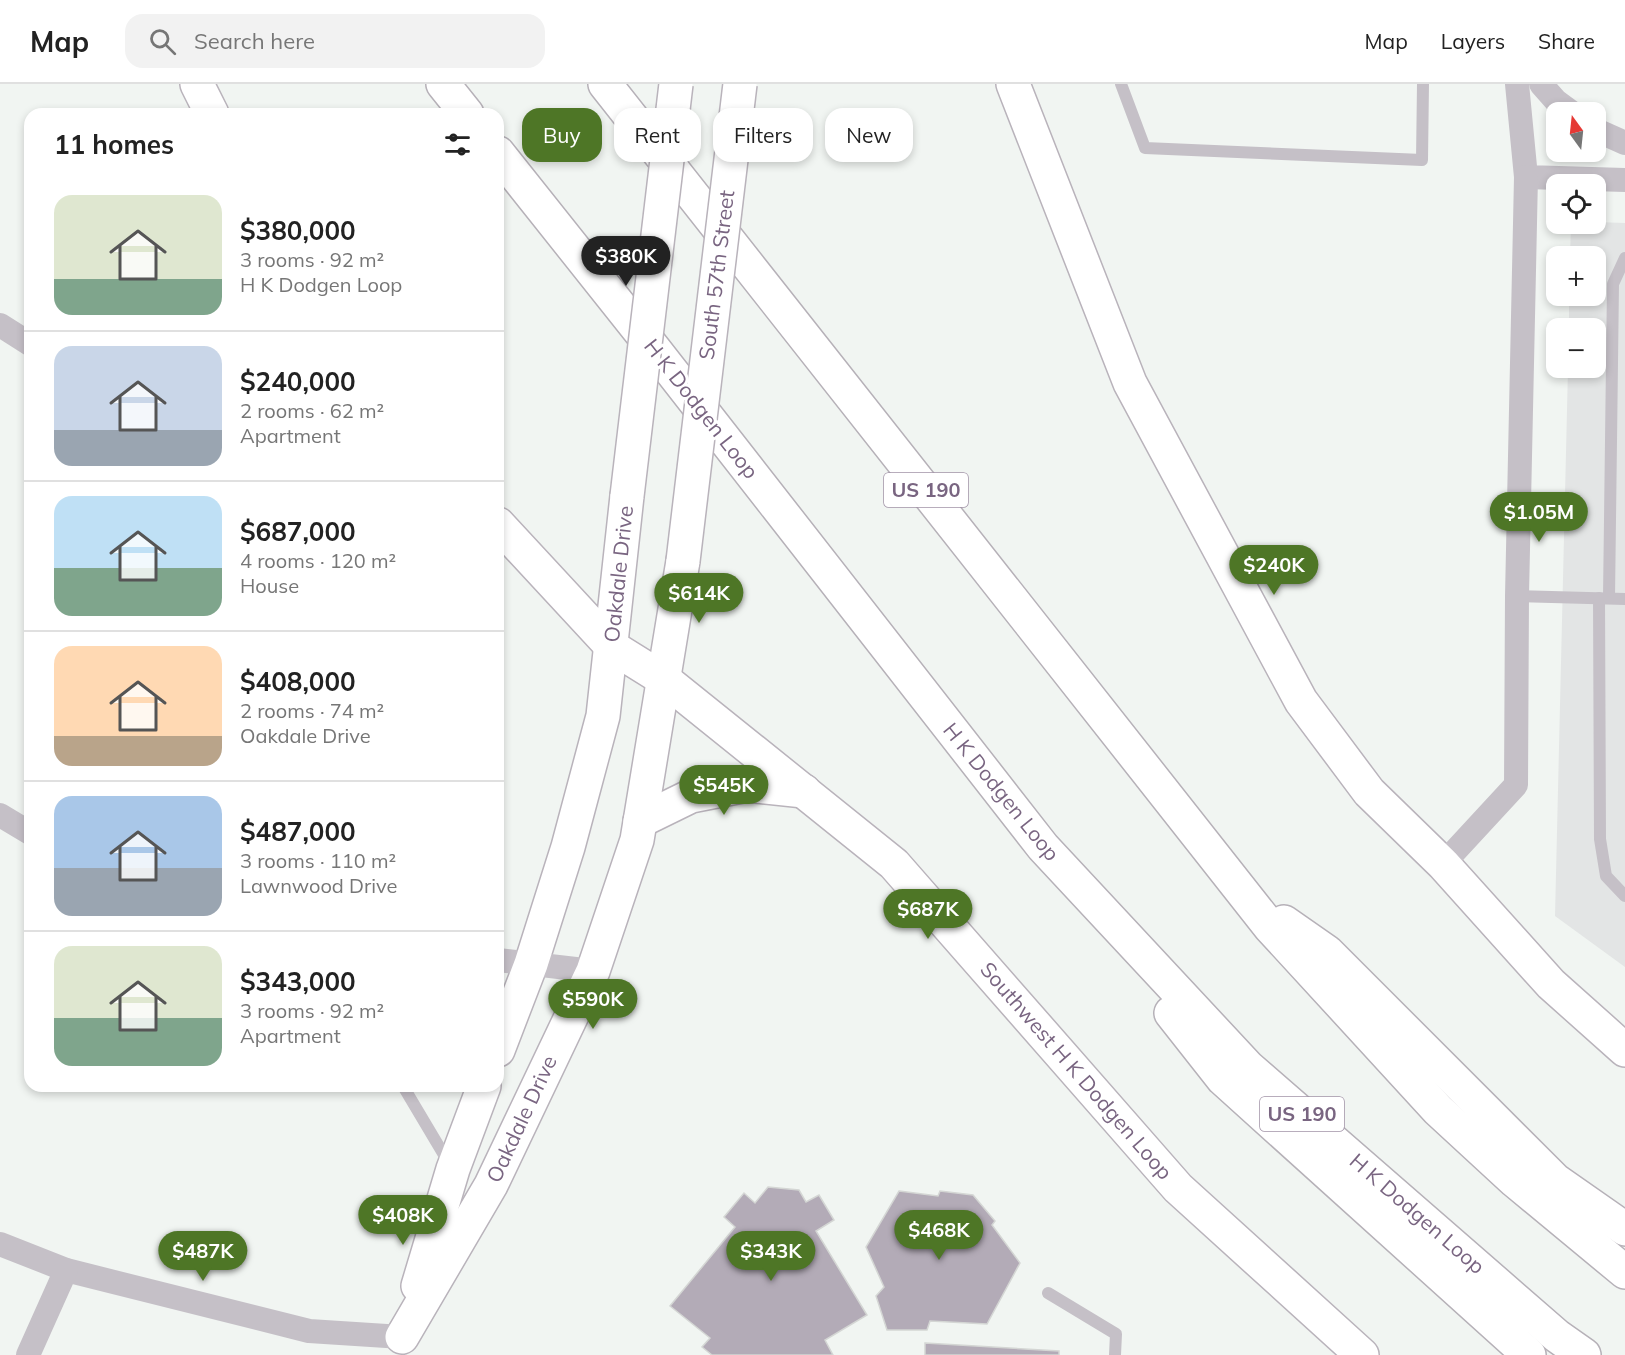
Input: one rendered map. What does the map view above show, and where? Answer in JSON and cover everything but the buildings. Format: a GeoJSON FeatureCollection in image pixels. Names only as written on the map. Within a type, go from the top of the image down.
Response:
{"type":"FeatureCollection","features":[{"type":"Feature","properties":{"kind":"main road"},"geometry":{"type":"LineString","coordinates":[[197,84],[209,108]]}},
{"type":"Feature","properties":{"kind":"main road"},"geometry":{"type":"LineString","coordinates":[[443,84],[462,108]]}},
{"type":"Feature","properties":{"kind":"main road","name":"US 190"},"geometry":{"type":"LineString","coordinates":[[605,84],[1278,936],[1438,1110],[1515,1182],[1625,1272]]}},
{"type":"Feature","properties":{"kind":"main road","name":"Oakdale Drive"},"geometry":{"type":"LineString","coordinates":[[504,1034],[531,964],[568,847],[603,716],[676,84]]}},
{"type":"Feature","properties":{"kind":"main road","name":"South 57th Street"},"geometry":{"type":"LineString","coordinates":[[665,680],[683,561],[740,84]]}},
{"type":"Feature","properties":{"kind":"main road"},"geometry":{"type":"LineString","coordinates":[[1013,84],[1130,383],[1301,701],[1368,792],[1443,864],[1551,984],[1625,1050]]}},
{"type":"Feature","properties":{"kind":"main road","name":"H K Dodgen Loop"},"geometry":{"type":"LineString","coordinates":[[504,160],[662,358],[1043,847],[1248,1067],[1557,1336],[1584,1355]]}},
{"type":"Feature","properties":{"kind":"main road","name":"Southwest H K Dodgen Loop"},"geometry":{"type":"LineString","coordinates":[[504,530],[612,647],[665,680],[894,864],[1178,1188],[1362,1355]]}},
{"type":"Feature","properties":{"kind":"main road","name":"Oakdale Drive"},"geometry":{"type":"LineString","coordinates":[[400,1346],[491,1185],[592,971],[637,840],[665,680]]}},
{"type":"Feature","properties":{"kind":"main road"},"geometry":{"type":"LineString","coordinates":[[640,821],[691,796],[747,785],[804,791]]}},
{"type":"Feature","properties":{"kind":"main road"},"geometry":{"type":"LineString","coordinates":[[1043,847],[1223,1080],[1529,1355]]}},
{"type":"Feature","properties":{"kind":"main road"},"geometry":{"type":"LineString","coordinates":[[1247,896],[1327,952],[1555,1180],[1625,1229]]}},
{"type":"Feature","properties":{"kind":"main road","name":"Oakdale Drive"},"geometry":{"type":"LineString","coordinates":[[400,1346],[453,1169],[482,1092]]}},
{"type":"Feature","properties":{"kind":"street"},"geometry":{"type":"LineString","coordinates":[[1443,864],[1516,785],[1517,596],[1526,177],[1517,84]]}},
{"type":"Feature","properties":{"kind":"street"},"geometry":{"type":"LineString","coordinates":[[1541,84],[1557,102]]}},
{"type":"Feature","properties":{"kind":"street"},"geometry":{"type":"LineString","coordinates":[[1606,135],[1625,144]]}},
{"type":"Feature","properties":{"kind":"street"},"geometry":{"type":"LineString","coordinates":[[1526,177],[1625,180]]}},
{"type":"Feature","properties":{"kind":"street"},"geometry":{"type":"LineString","coordinates":[[0,326],[24,340]]}},
{"type":"Feature","properties":{"kind":"street"},"geometry":{"type":"LineString","coordinates":[[0,816],[24,830]]}},
{"type":"Feature","properties":{"kind":"street"},"geometry":{"type":"LineString","coordinates":[[504,961],[592,971]]}},
{"type":"Feature","properties":{"kind":"street"},"geometry":{"type":"LineString","coordinates":[[0,1244],[66,1270],[309,1331],[400,1346]]}},
{"type":"Feature","properties":{"kind":"street"},"geometry":{"type":"LineString","coordinates":[[28,1355],[66,1270]]}},
{"type":"Feature","properties":{"kind":"lane"},"geometry":{"type":"LineString","coordinates":[[1121,84],[1145,148],[1422,160],[1423,84]]}},
{"type":"Feature","properties":{"kind":"lane"},"geometry":{"type":"LineString","coordinates":[[1625,258],[1612,284],[1600,839],[1606,876],[1625,896]]}},
{"type":"Feature","properties":{"kind":"lane"},"geometry":{"type":"LineString","coordinates":[[1517,596],[1625,599]]}},
{"type":"Feature","properties":{"kind":"lane"},"geometry":{"type":"LineString","coordinates":[[406,1092],[453,1169]]}},
{"type":"Feature","properties":{"kind":"lane"},"geometry":{"type":"LineString","coordinates":[[1048,1293],[1116,1334],[1115,1355]]}},
{"type":"Feature","properties":{"kind":"shaded area"},"geometry":{"type":"Polygon","coordinates":[[[1606,222],[1625,223],[1625,967],[1555,916],[1568,378],[1606,378],[1606,318],[1569,318],[1569,306],[1606,306],[1606,246],[1570,246],[1571,234],[1606,234],[1606,222]]]}}]}
